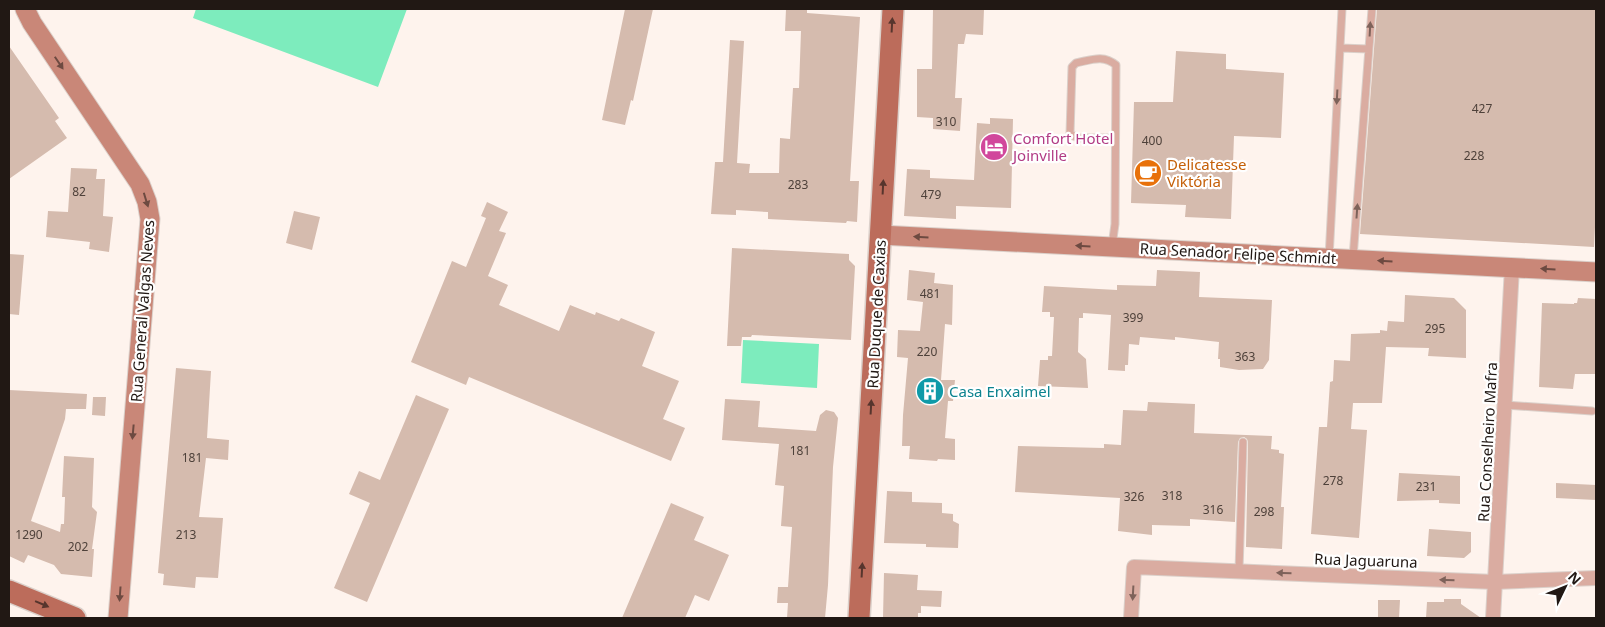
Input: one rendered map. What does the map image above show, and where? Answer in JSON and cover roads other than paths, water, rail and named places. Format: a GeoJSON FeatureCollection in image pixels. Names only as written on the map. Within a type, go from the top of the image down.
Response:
{"type":"FeatureCollection","features":[{"type":"Feature","properties":{"kind":"main road","name":"Rua General Valgas Neves"},"geometry":{"type":"LineString","coordinates":[[25,9],[32,23],[140,184],[147,202],[150,220],[118,618]]}},
{"type":"Feature","properties":{"kind":"main road","name":"Rua Duque de Caxias"},"geometry":{"type":"LineString","coordinates":[[859,618],[893,9]]}},
{"type":"Feature","properties":{"kind":"main road","name":"Rua Senador Felipe Schmidt"},"geometry":{"type":"LineString","coordinates":[[880,235],[1596,272]]}},
{"type":"Feature","properties":{"kind":"main road"},"geometry":{"type":"LineString","coordinates":[[9,590],[75,618]]}},
{"type":"Feature","properties":{"kind":"street","name":"Rua Conselheiro Mafra"},"geometry":{"type":"LineString","coordinates":[[1493,618],[1512,267]]}},
{"type":"Feature","properties":{"kind":"street","name":"Rua Jaguaruna"},"geometry":{"type":"LineString","coordinates":[[1131,618],[1134,567],[1495,582],[1596,578]]}},
{"type":"Feature","properties":{"kind":"lane"},"geometry":{"type":"LineString","coordinates":[[1328,258],[1342,9]]}},
{"type":"Feature","properties":{"kind":"lane"},"geometry":{"type":"LineString","coordinates":[[1353,259],[1372,9]]}},
{"type":"Feature","properties":{"kind":"lane"},"geometry":{"type":"LineString","coordinates":[[1340,48],[1369,49]]}},
{"type":"Feature","properties":{"kind":"lane"},"geometry":{"type":"LineString","coordinates":[[1112,247],[1115,224],[1114,138],[1116,65],[1110,60],[1102,58],[1076,63],[1072,68],[1070,134],[1078,138],[1114,138]]}},
{"type":"Feature","properties":{"kind":"lane"},"geometry":{"type":"LineString","coordinates":[[1505,405],[1592,411]]}},
{"type":"Feature","properties":{"kind":"lane"},"geometry":{"type":"LineString","coordinates":[[1239,571],[1243,442]]}},
{"type":"Feature","properties":{"kind":"place","name":"Comfort Hotel Joinville"},"geometry":{"type":"Point","coordinates":[994,147]}},
{"type":"Feature","properties":{"kind":"place","name":"Delicatesse Viktória"},"geometry":{"type":"Point","coordinates":[1148,173]}},
{"type":"Feature","properties":{"kind":"place","name":"Casa Enxaimel"},"geometry":{"type":"Point","coordinates":[930,391]}}]}
